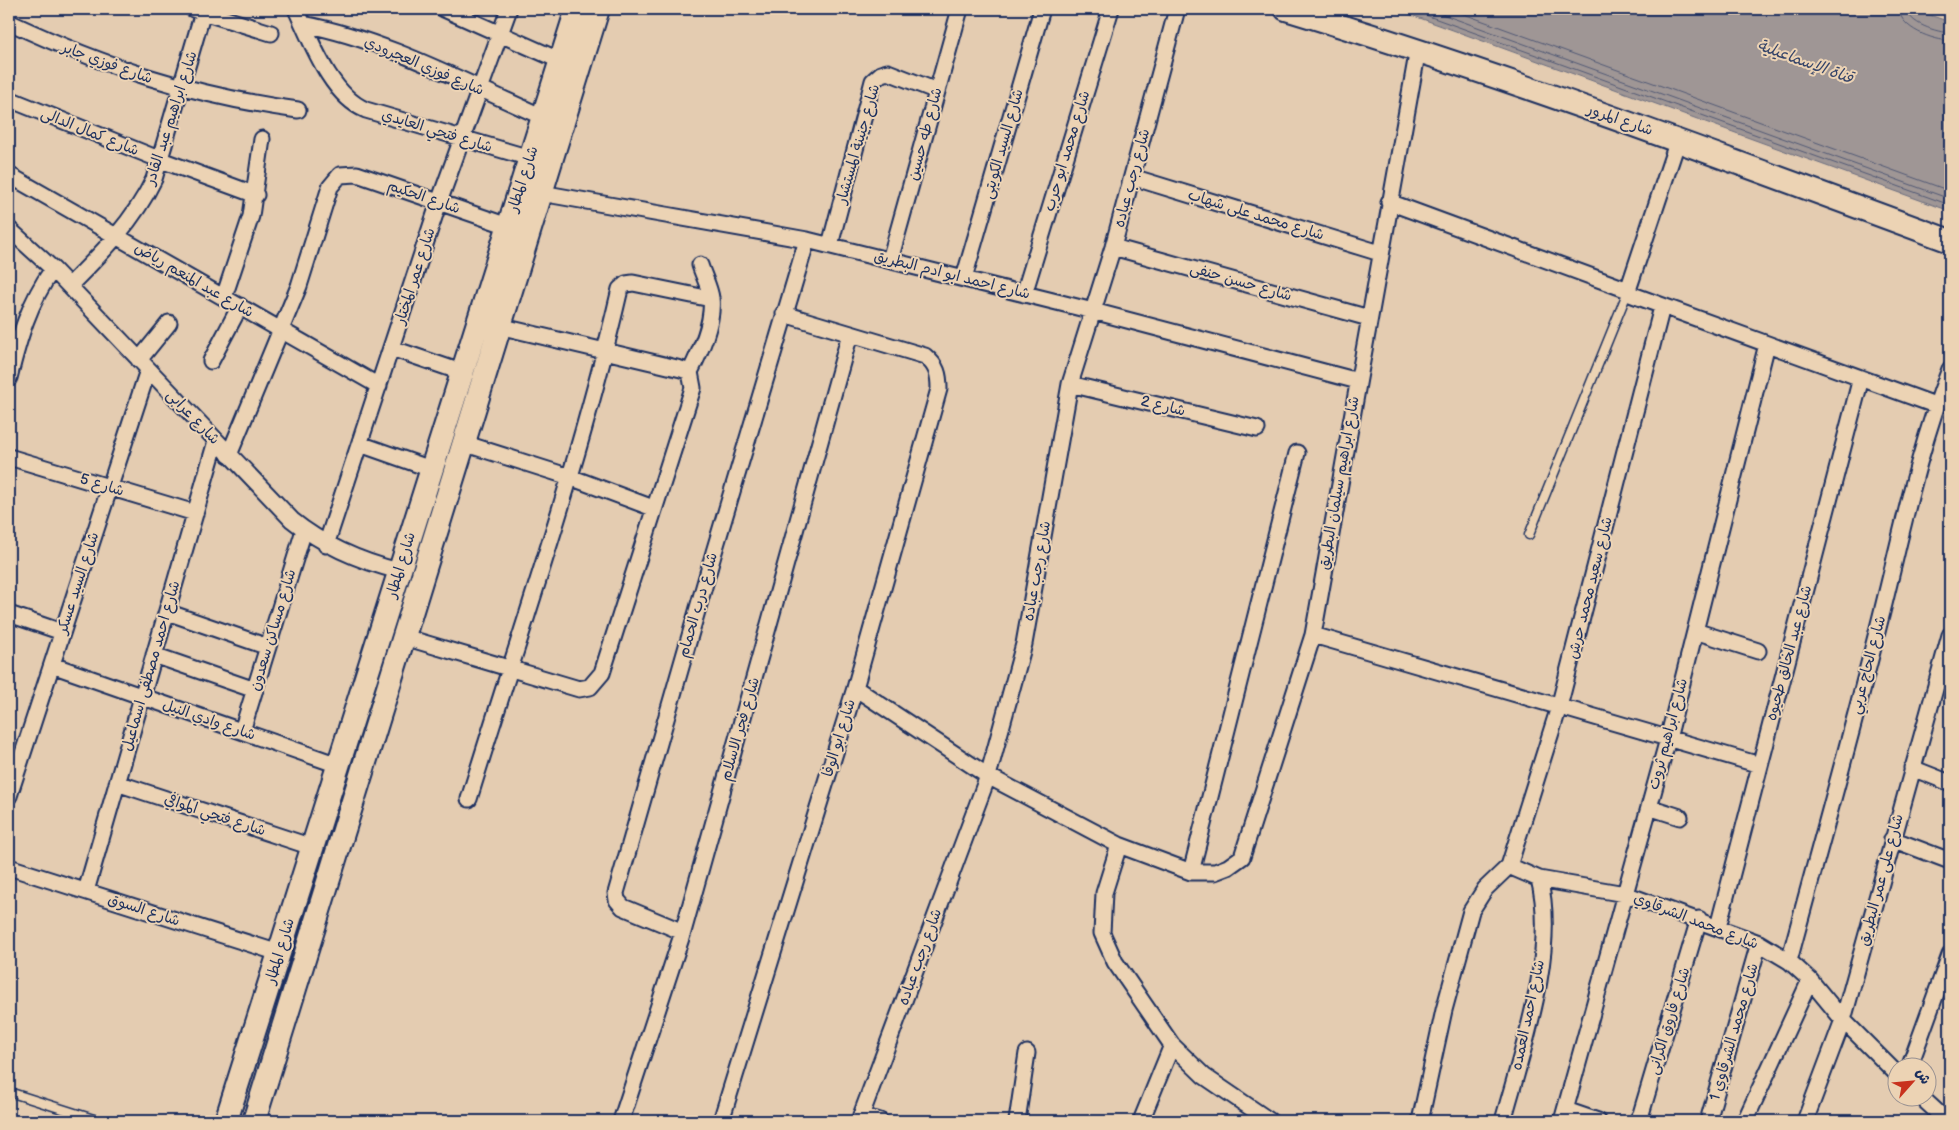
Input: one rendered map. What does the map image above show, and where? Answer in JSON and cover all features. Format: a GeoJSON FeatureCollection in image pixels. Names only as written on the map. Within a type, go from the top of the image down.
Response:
{"type":"FeatureCollection","features":[{"type":"Feature","properties":{"kind":"street"},"geometry":{"type":"LineString","coordinates":[[296,9],[303,24]]}},
{"type":"Feature","properties":{"kind":"street"},"geometry":{"type":"LineString","coordinates":[[444,9],[561,61]]}},
{"type":"Feature","properties":{"kind":"street","name":"شارع عمر المختار"},"geometry":{"type":"LineString","coordinates":[[326,545],[439,202],[509,9]]}},
{"type":"Feature","properties":{"kind":"street","name":"شارع المطار"},"geometry":{"type":"LineString","coordinates":[[229,1121],[312,847],[577,9]]}},
{"type":"Feature","properties":{"kind":"street","name":"شارع المطار"},"geometry":{"type":"LineString","coordinates":[[254,1121],[598,9]]}},
{"type":"Feature","properties":{"kind":"street","name":"شارع طه حسين"},"geometry":{"type":"LineString","coordinates":[[890,260],[960,9]]}},
{"type":"Feature","properties":{"kind":"street","name":"شارع السيد الكويتى"},"geometry":{"type":"LineString","coordinates":[[964,278],[1042,9]]}},
{"type":"Feature","properties":{"kind":"street","name":"شارع محمد ابو حرب"},"geometry":{"type":"LineString","coordinates":[[1024,294],[1111,9]]}},
{"type":"Feature","properties":{"kind":"street","name":"شارع رجب عباده"},"geometry":{"type":"LineString","coordinates":[[860,1118],[988,776],[1024,644],[1070,384],[1113,247],[1177,9]]}},
{"type":"Feature","properties":{"kind":"street","name":"شارع المرور"},"geometry":{"type":"LineString","coordinates":[[1286,9],[1418,48],[1678,140],[1950,241]]}},
{"type":"Feature","properties":{"kind":"street"},"geometry":{"type":"LineString","coordinates":[[198,10],[271,33]]}},
{"type":"Feature","properties":{"kind":"street","name":"شارع ابراهيم عبد القادر"},"geometry":{"type":"LineString","coordinates":[[69,286],[116,236],[143,202],[161,160],[183,89],[198,10]]}},
{"type":"Feature","properties":{"kind":"street","name":"شارع فوزي جابر"},"geometry":{"type":"LineString","coordinates":[[9,22],[77,53],[183,89],[241,102],[298,110]]}},
{"type":"Feature","properties":{"kind":"street","name":"شارع فوزي العجرودي"},"geometry":{"type":"LineString","coordinates":[[303,24],[341,32],[369,42],[543,118]]}},
{"type":"Feature","properties":{"kind":"street","name":"شارع فتحي العايدي"},"geometry":{"type":"LineString","coordinates":[[303,24],[337,88],[346,99],[366,110],[530,158]]}},
{"type":"Feature","properties":{"kind":"street","name":"شارع ابراهيم سيلمان البطريق"},"geometry":{"type":"LineString","coordinates":[[1191,872],[1215,872],[1228,867],[1242,856],[1313,635],[1368,318],[1418,48]]}},
{"type":"Feature","properties":{"kind":"street","name":"شارع جنينة المستشار"},"geometry":{"type":"LineString","coordinates":[[830,245],[873,82],[881,74],[888,72],[937,91]]}},
{"type":"Feature","properties":{"kind":"street","name":"شارع كمال الدالى"},"geometry":{"type":"LineString","coordinates":[[9,99],[161,160],[256,195]]}},
{"type":"Feature","properties":{"kind":"street"},"geometry":{"type":"LineString","coordinates":[[224,297],[251,216],[256,195],[262,139]]}},
{"type":"Feature","properties":{"kind":"street"},"geometry":{"type":"LineString","coordinates":[[1628,290],[1678,140]]}},
{"type":"Feature","properties":{"kind":"street","name":"شارع الحكيم"},"geometry":{"type":"LineString","coordinates":[[281,330],[304,271],[330,187],[340,175],[357,174],[508,226]]}},
{"type":"Feature","properties":{"kind":"street","name":"شارع عبد المنعم رياض"},"geometry":{"type":"LineString","coordinates":[[9,175],[379,386]]}},
{"type":"Feature","properties":{"kind":"street","name":"شارع محمد على شهاب"},"geometry":{"type":"LineString","coordinates":[[1132,177],[1380,253]]}},
{"type":"Feature","properties":{"kind":"street","name":"شارع احمد ابو ادم البطريق"},"geometry":{"type":"LineString","coordinates":[[541,192],[830,245],[1093,311],[1358,381]]}},
{"type":"Feature","properties":{"kind":"street"},"geometry":{"type":"LineString","coordinates":[[1389,202],[1628,290],[1634,296],[1662,307],[1935,405]]}},
{"type":"Feature","properties":{"kind":"street","name":"شارع عرابى"},"geometry":{"type":"LineString","coordinates":[[11,237],[53,269],[281,510],[304,530],[326,545],[374,565],[399,571]]}},
{"type":"Feature","properties":{"kind":"street","name":"شارع درب الحمام"},"geometry":{"type":"LineString","coordinates":[[684,932],[623,907],[617,900],[616,893],[807,240]]}},
{"type":"Feature","properties":{"kind":"street","name":"شارع حسن حنفى"},"geometry":{"type":"LineString","coordinates":[[1113,247],[1368,318]]}},
{"type":"Feature","properties":{"kind":"street"},"geometry":{"type":"LineString","coordinates":[[404,637],[579,689],[590,687],[596,682],[602,673],[653,508],[693,388],[690,372],[701,352],[707,330],[711,298],[700,265]]}},
{"type":"Feature","properties":{"kind":"street"},"geometry":{"type":"LineString","coordinates":[[9,378],[26,317],[33,300],[53,269]]}},
{"type":"Feature","properties":{"kind":"street"},"geometry":{"type":"LineString","coordinates":[[469,799],[570,477],[606,353],[620,290],[626,284],[633,283],[711,298]]}},
{"type":"Feature","properties":{"kind":"street"},"geometry":{"type":"LineString","coordinates":[[211,361],[240,306]]}},
{"type":"Feature","properties":{"kind":"street","name":"شارع سعيد محمد حرش"},"geometry":{"type":"LineString","coordinates":[[1509,866],[1559,707],[1662,307]]}},
{"type":"Feature","properties":{"kind":"street"},"geometry":{"type":"LineString","coordinates":[[784,314],[850,334]]}},
{"type":"Feature","properties":{"kind":"street"},"geometry":{"type":"LineString","coordinates":[[144,365],[168,323]]}},
{"type":"Feature","properties":{"kind":"street"},"geometry":{"type":"LineString","coordinates":[[500,326],[690,372]]}},
{"type":"Feature","properties":{"kind":"street"},"geometry":{"type":"LineString","coordinates":[[229,455],[281,330]]}},
{"type":"Feature","properties":{"kind":"street","name":"شارع ابو الوفا"},"geometry":{"type":"LineString","coordinates":[[721,1121],[855,688],[939,389],[939,376],[935,364],[925,356],[850,334]]}},
{"type":"Feature","properties":{"kind":"street","name":"شارع فجر الاسلام"},"geometry":{"type":"LineString","coordinates":[[621,1121],[684,932],[850,334]]}},
{"type":"Feature","properties":{"kind":"street","name":"شارع ابراهيم ثروت"},"geometry":{"type":"LineString","coordinates":[[1564,1116],[1668,739],[1767,344]]}},
{"type":"Feature","properties":{"kind":"street"},"geometry":{"type":"LineString","coordinates":[[391,348],[462,372]]}},
{"type":"Feature","properties":{"kind":"street","name":"شارع السيد عسكر"},"geometry":{"type":"LineString","coordinates":[[9,796],[110,487],[144,365]]}},
{"type":"Feature","properties":{"kind":"street","name":"شارع الحاج عربي"},"geometry":{"type":"LineString","coordinates":[[1789,961],[1880,623],[1907,502],[1935,405],[1950,369]]}},
{"type":"Feature","properties":{"kind":"street","name":"شارع عبد الخالق طحيوه"},"geometry":{"type":"LineString","coordinates":[[1718,927],[1861,378]]}},
{"type":"Feature","properties":{"kind":"street","name":"شارع 2"},"geometry":{"type":"LineString","coordinates":[[1070,384],[1257,429]]}},
{"type":"Feature","properties":{"kind":"street","name":"شارع احمد مصطفى اسماعيل"},"geometry":{"type":"LineString","coordinates":[[86,891],[216,441]]}},
{"type":"Feature","properties":{"kind":"street"},"geometry":{"type":"LineString","coordinates":[[463,442],[570,477],[653,508]]}},
{"type":"Feature","properties":{"kind":"street"},"geometry":{"type":"LineString","coordinates":[[360,444],[431,469]]}},
{"type":"Feature","properties":{"kind":"street"},"geometry":{"type":"LineString","coordinates":[[855,688],[988,776],[1119,845],[1191,872],[1297,453]]}},
{"type":"Feature","properties":{"kind":"street","name":"شارع 5"},"geometry":{"type":"LineString","coordinates":[[9,457],[195,513]]}},
{"type":"Feature","properties":{"kind":"street"},"geometry":{"type":"LineString","coordinates":[[412,529],[435,535]]}},
{"type":"Feature","properties":{"kind":"street","name":"شارع مساكن سعدون"},"geometry":{"type":"LineString","coordinates":[[242,731],[304,530]]}},
{"type":"Feature","properties":{"kind":"street"},"geometry":{"type":"LineString","coordinates":[[166,612],[268,648]]}},
{"type":"Feature","properties":{"kind":"street"},"geometry":{"type":"LineString","coordinates":[[9,614],[62,632]]}},
{"type":"Feature","properties":{"kind":"street"},"geometry":{"type":"LineString","coordinates":[[1695,631],[1758,651]]}},
{"type":"Feature","properties":{"kind":"street"},"geometry":{"type":"LineString","coordinates":[[1313,635],[1760,766]]}},
{"type":"Feature","properties":{"kind":"street","name":"شارع على عمر البطريق"},"geometry":{"type":"LineString","coordinates":[[1805,1121],[1843,1020],[1950,635]]}},
{"type":"Feature","properties":{"kind":"street"},"geometry":{"type":"LineString","coordinates":[[154,655],[255,690]]}},
{"type":"Feature","properties":{"kind":"street","name":"شارع وادي النيل"},"geometry":{"type":"LineString","coordinates":[[52,666],[338,764]]}},
{"type":"Feature","properties":{"kind":"street"},"geometry":{"type":"LineString","coordinates":[[1912,768],[1950,783]]}},
{"type":"Feature","properties":{"kind":"street","name":"شارع فتحي الموافي"},"geometry":{"type":"LineString","coordinates":[[117,783],[312,847]]}},
{"type":"Feature","properties":{"kind":"street"},"geometry":{"type":"LineString","coordinates":[[1649,807],[1680,817]]}},
{"type":"Feature","properties":{"kind":"street"},"geometry":{"type":"LineString","coordinates":[[1892,839],[1950,861]]}},
{"type":"Feature","properties":{"kind":"street"},"geometry":{"type":"LineString","coordinates":[[1119,845],[1104,893],[1102,933],[1115,962],[1172,1046],[1204,1076],[1267,1121]]}},
{"type":"Feature","properties":{"kind":"street"},"geometry":{"type":"LineString","coordinates":[[1420,1121],[1444,1010],[1471,911],[1485,889],[1509,866]]}},
{"type":"Feature","properties":{"kind":"street","name":"شارع محمد الشرقاوي"},"geometry":{"type":"LineString","coordinates":[[1509,866],[1539,879],[1625,894],[1760,943],[1789,961],[1810,980],[1843,1020],[1886,1063]]}},
{"type":"Feature","properties":{"kind":"street","name":"شارع السوق"},"geometry":{"type":"LineString","coordinates":[[9,867],[279,953]]}},
{"type":"Feature","properties":{"kind":"street","name":"شارع احمد العمده"},"geometry":{"type":"LineString","coordinates":[[1503,1121],[1539,978],[1545,920],[1544,897],[1539,879]]}},
{"type":"Feature","properties":{"kind":"street","name":"شارع فاروق الكرانى"},"geometry":{"type":"LineString","coordinates":[[1637,1121],[1641,1114],[1699,920]]}},
{"type":"Feature","properties":{"kind":"street","name":"شارع محمد الشرقاوي 1"},"geometry":{"type":"LineString","coordinates":[[1708,1121],[1760,943]]}},
{"type":"Feature","properties":{"kind":"street"},"geometry":{"type":"LineString","coordinates":[[1913,1058],[1950,955]]}},
{"type":"Feature","properties":{"kind":"street"},"geometry":{"type":"LineString","coordinates":[[1744,1121],[1810,980]]}},
{"type":"Feature","properties":{"kind":"street"},"geometry":{"type":"LineString","coordinates":[[1141,1121],[1172,1046]]}},
{"type":"Feature","properties":{"kind":"street"},"geometry":{"type":"LineString","coordinates":[[1017,1121],[1027,1053]]}},
{"type":"Feature","properties":{"kind":"street"},"geometry":{"type":"LineString","coordinates":[[1933,1108],[1947,1121]]}},
{"type":"Feature","properties":{"kind":"street"},"geometry":{"type":"LineString","coordinates":[[1564,1116],[1598,1121]]}},
{"type":"Feature","properties":{"kind":"street"},"geometry":{"type":"LineString","coordinates":[[860,1118],[880,1121]]}},
{"type":"Feature","properties":{"kind":"lane"},"geometry":{"type":"LineString","coordinates":[[1529,534],[1628,290]]}},
{"type":"Feature","properties":{"kind":"lane"},"geometry":{"type":"LineString","coordinates":[[9,1092],[100,1121]]}},
{"type":"Feature","properties":{"kind":"water","name":"قناة الإسماعيلية"},"geometry":{"type":"Polygon","coordinates":[[[1395,9],[1912,9],[1950,22],[1950,211],[1395,9]]]}}]}
